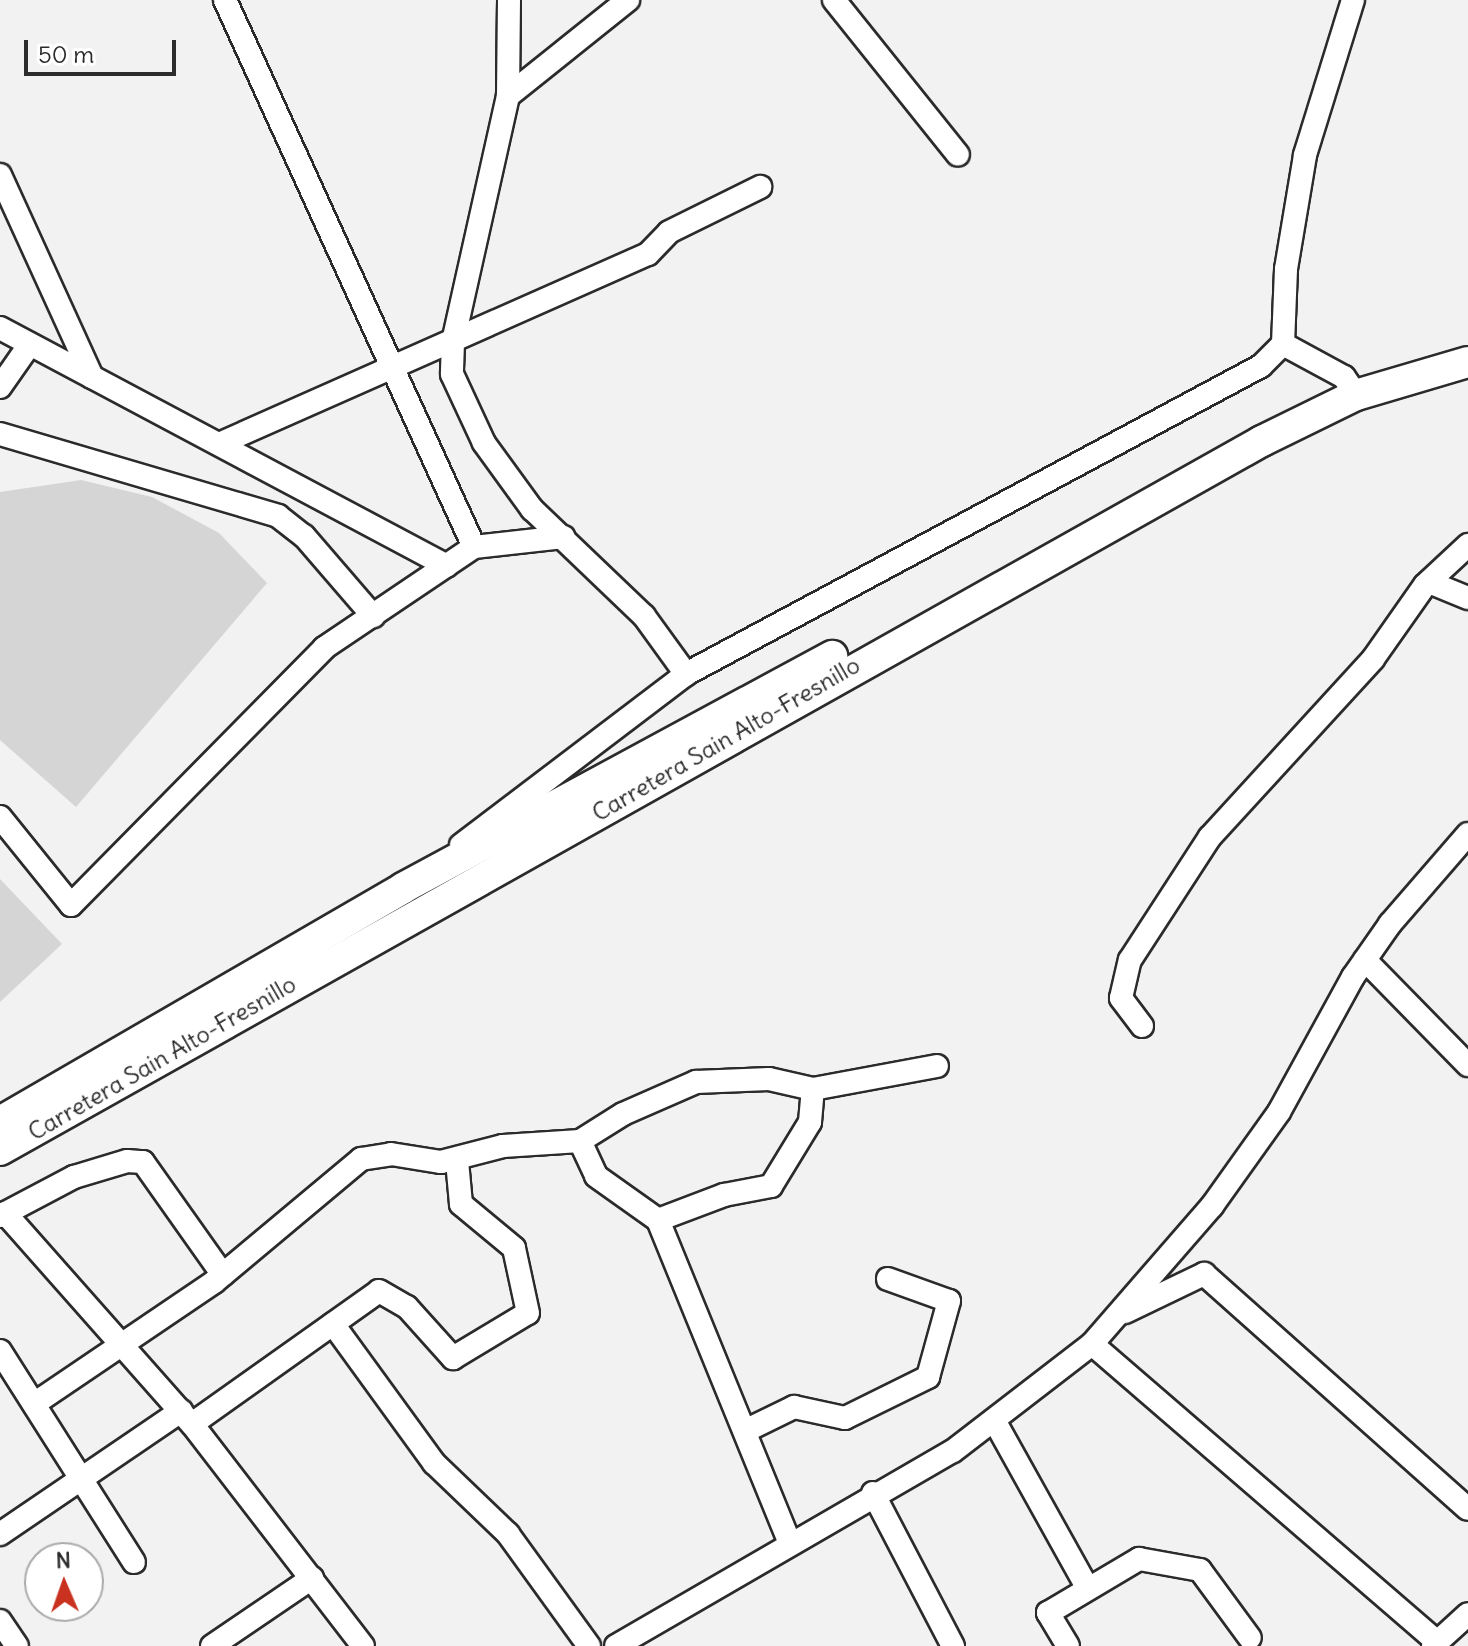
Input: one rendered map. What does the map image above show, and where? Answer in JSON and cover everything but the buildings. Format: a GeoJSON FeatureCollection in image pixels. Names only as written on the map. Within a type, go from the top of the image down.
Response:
{"type":"FeatureCollection","features":[{"type":"Feature","properties":{"kind":"main road"},"geometry":{"type":"LineString","coordinates":[[0,1122],[403,888],[1274,416],[1353,389],[1397,363],[1468,347]]}},
{"type":"Feature","properties":{"kind":"main road","name":"Carretera Sain Alto-Fresnillo"},"geometry":{"type":"LineString","coordinates":[[0,1150],[1353,389],[1468,362]]}},
{"type":"Feature","properties":{"kind":"street"},"geometry":{"type":"LineString","coordinates":[[225,0],[474,547]]}},
{"type":"Feature","properties":{"kind":"street"},"geometry":{"type":"LineString","coordinates":[[509,0],[508,96],[453,342],[452,374],[484,443],[532,509],[644,616],[686,674]]}},
{"type":"Feature","properties":{"kind":"street"},"geometry":{"type":"LineString","coordinates":[[508,96],[628,0]]}},
{"type":"Feature","properties":{"kind":"street"},"geometry":{"type":"LineString","coordinates":[[834,0],[958,155]]}},
{"type":"Feature","properties":{"kind":"street"},"geometry":{"type":"LineString","coordinates":[[394,926],[403,888],[686,674],[1261,366],[1283,344],[1286,269],[1305,155],[1353,0]]}},
{"type":"Feature","properties":{"kind":"street"},"geometry":{"type":"LineString","coordinates":[[0,175],[92,377]]}},
{"type":"Feature","properties":{"kind":"street"},"geometry":{"type":"LineString","coordinates":[[219,444],[648,254],[669,232],[760,187]]}},
{"type":"Feature","properties":{"kind":"street"},"geometry":{"type":"LineString","coordinates":[[0,328],[447,566]]}},
{"type":"Feature","properties":{"kind":"street"},"geometry":{"type":"LineString","coordinates":[[0,387],[30,344]]}},
{"type":"Feature","properties":{"kind":"street"},"geometry":{"type":"LineString","coordinates":[[1283,344],[1353,389]]}},
{"type":"Feature","properties":{"kind":"street"},"geometry":{"type":"LineString","coordinates":[[0,434],[278,516],[304,536],[373,616]]}},
{"type":"Feature","properties":{"kind":"street"},"geometry":{"type":"LineString","coordinates":[[0,817],[71,905],[324,648],[474,547],[563,537]]}},
{"type":"Feature","properties":{"kind":"street"},"geometry":{"type":"LineString","coordinates":[[1142,1026],[1121,998],[1130,960],[1162,911],[1237,803],[1373,659],[1429,582],[1468,545]]}},
{"type":"Feature","properties":{"kind":"street"},"geometry":{"type":"LineString","coordinates":[[1429,582],[1468,598]]}},
{"type":"Feature","properties":{"kind":"street"},"geometry":{"type":"LineString","coordinates":[[616,1646],[873,1493],[953,1451],[1092,1344],[1212,1206],[1279,1112],[1365,960],[1468,834]]}},
{"type":"Feature","properties":{"kind":"street"},"geometry":{"type":"LineString","coordinates":[[1365,960],[1468,1065]]}},
{"type":"Feature","properties":{"kind":"street"},"geometry":{"type":"LineString","coordinates":[[34,1404],[223,1275],[337,1182],[351,1163],[391,1154],[457,1161],[503,1146],[580,1141],[623,1114],[696,1082],[769,1079],[813,1089],[937,1066]]}},
{"type":"Feature","properties":{"kind":"street"},"geometry":{"type":"LineString","coordinates":[[658,1220],[724,1195],[771,1186],[810,1122],[813,1089]]}},
{"type":"Feature","properties":{"kind":"street"},"geometry":{"type":"LineString","coordinates":[[580,1141],[596,1176],[658,1220],[790,1543]]}},
{"type":"Feature","properties":{"kind":"street"},"geometry":{"type":"LineString","coordinates":[[223,1275],[143,1162],[127,1161],[74,1177],[3,1215],[186,1418],[363,1646]]}},
{"type":"Feature","properties":{"kind":"street"},"geometry":{"type":"LineString","coordinates":[[0,1534],[79,1477],[186,1418],[379,1291],[407,1307],[453,1358],[528,1313],[514,1248],[461,1204],[457,1161]]}},
{"type":"Feature","properties":{"kind":"street"},"geometry":{"type":"LineString","coordinates":[[1117,1316],[1204,1274],[1468,1509]]}},
{"type":"Feature","properties":{"kind":"street"},"geometry":{"type":"LineString","coordinates":[[745,1431],[794,1407],[845,1418],[928,1377],[949,1301],[888,1279]]}},
{"type":"Feature","properties":{"kind":"street"},"geometry":{"type":"LineString","coordinates":[[333,1324],[434,1463],[508,1534],[589,1646]]}},
{"type":"Feature","properties":{"kind":"street"},"geometry":{"type":"LineString","coordinates":[[1092,1344],[1435,1644],[1468,1614]]}},
{"type":"Feature","properties":{"kind":"street"},"geometry":{"type":"LineString","coordinates":[[0,1351],[134,1562]]}},
{"type":"Feature","properties":{"kind":"street"},"geometry":{"type":"LineString","coordinates":[[994,1420],[1088,1589]]}},
{"type":"Feature","properties":{"kind":"street"},"geometry":{"type":"LineString","coordinates":[[873,1493],[953,1646]]}},
{"type":"Feature","properties":{"kind":"street"},"geometry":{"type":"LineString","coordinates":[[1068,1646],[1048,1613],[1139,1559],[1200,1570],[1250,1638]]}},
{"type":"Feature","properties":{"kind":"street"},"geometry":{"type":"LineString","coordinates":[[212,1646],[312,1578]]}},
{"type":"Feature","properties":{"kind":"street"},"geometry":{"type":"LineString","coordinates":[[0,1621],[17,1646]]}},
{"type":"Feature","properties":{"kind":"shaded area"},"geometry":{"type":"Polygon","coordinates":[[[81,480],[152,497],[219,533],[267,583],[76,807],[0,740],[0,492],[81,480]]]}},
{"type":"Feature","properties":{"kind":"shaded area"},"geometry":{"type":"Polygon","coordinates":[[[0,879],[62,944],[0,1002],[0,879]]]}}]}
